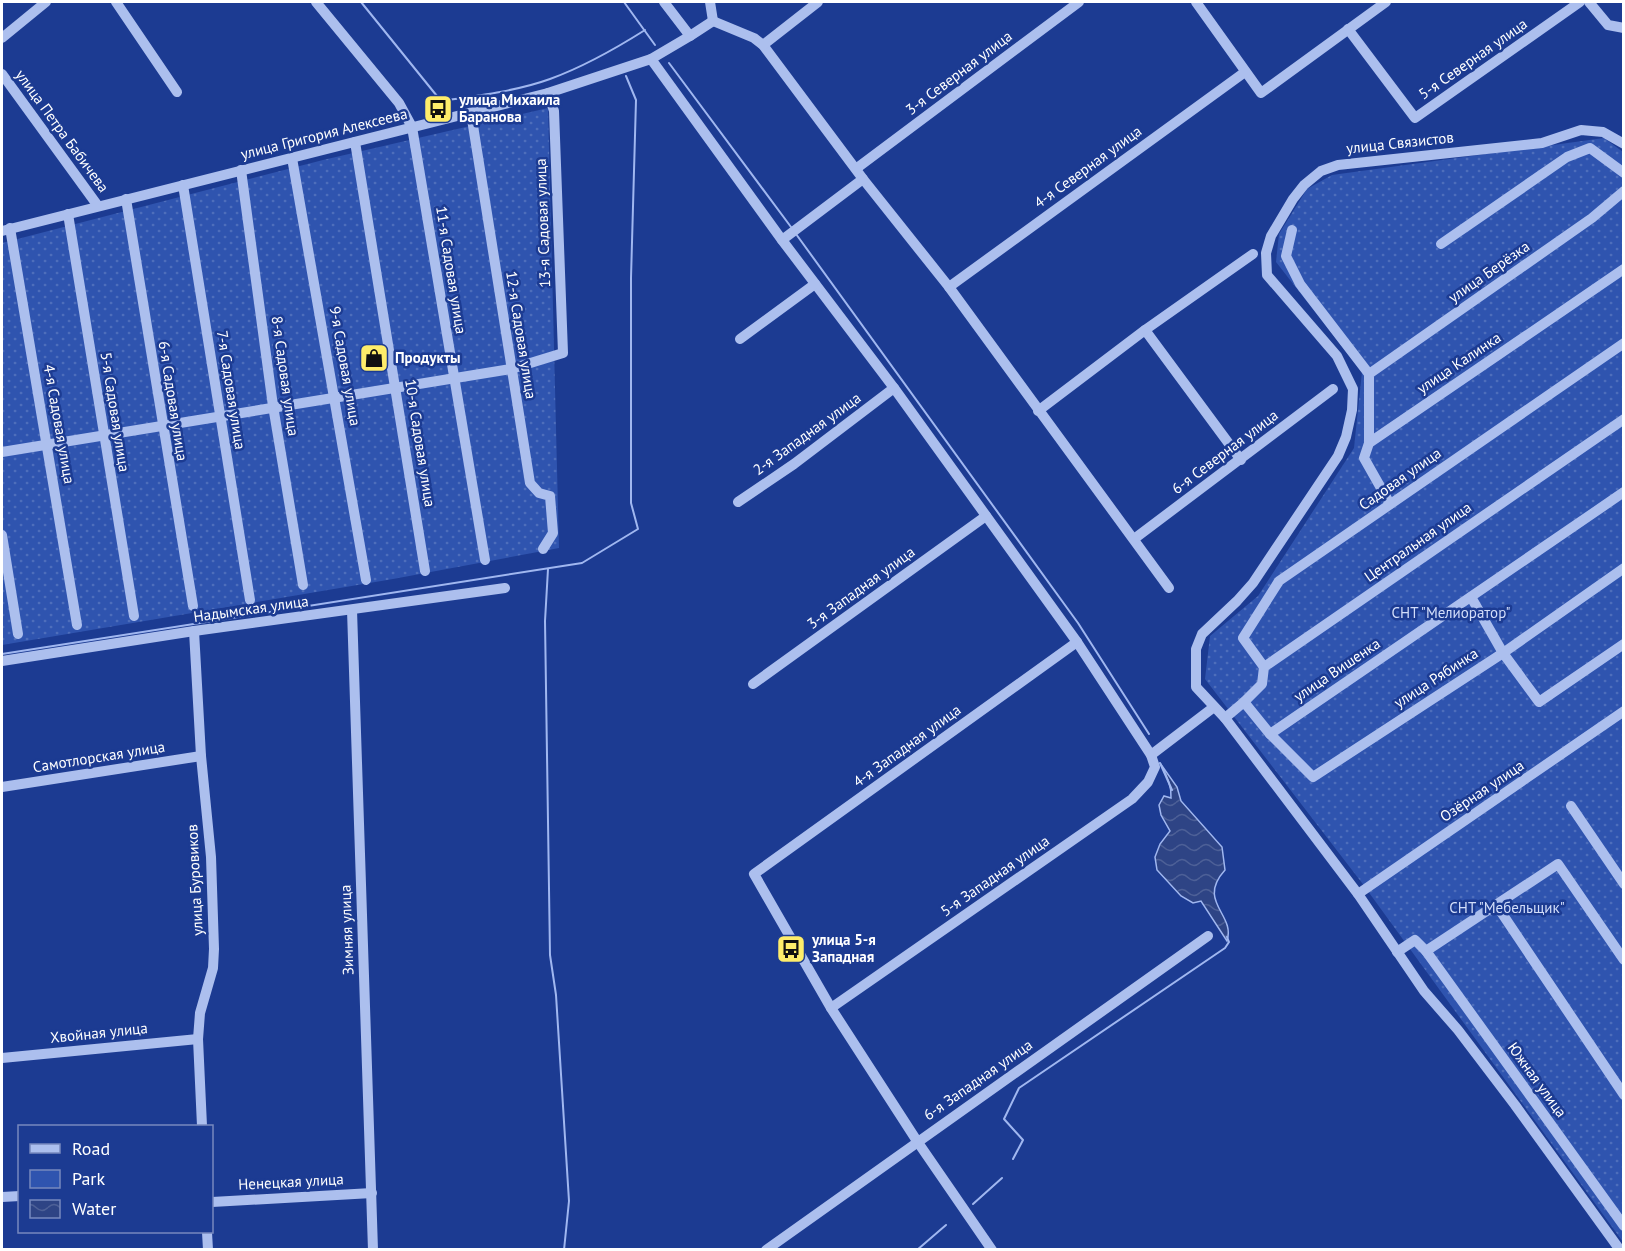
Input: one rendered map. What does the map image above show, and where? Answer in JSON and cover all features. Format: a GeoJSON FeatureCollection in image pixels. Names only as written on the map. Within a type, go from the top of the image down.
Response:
{"type":"FeatureCollection","features":[{"type":"Feature","properties":{"kind":"street"},"geometry":{"type":"LineString","coordinates":[[2,38],[46,2]]}},
{"type":"Feature","properties":{"kind":"street"},"geometry":{"type":"LineString","coordinates":[[116,2],[177,92]]}},
{"type":"Feature","properties":{"kind":"street"},"geometry":{"type":"LineString","coordinates":[[316,2],[399,103],[412,127]]}},
{"type":"Feature","properties":{"kind":"street"},"geometry":{"type":"LineString","coordinates":[[664,2],[690,36]]}},
{"type":"Feature","properties":{"kind":"street"},"geometry":{"type":"LineString","coordinates":[[710,2],[713,21],[754,38],[763,45],[863,178],[949,286],[1169,588]]}},
{"type":"Feature","properties":{"kind":"street"},"geometry":{"type":"LineString","coordinates":[[763,45],[818,2]]}},
{"type":"Feature","properties":{"kind":"street","name":"3-я Северная улица"},"geometry":{"type":"LineString","coordinates":[[857,168],[1079,2]]}},
{"type":"Feature","properties":{"kind":"street"},"geometry":{"type":"LineString","coordinates":[[1199,2],[1261,93],[1386,2]]}},
{"type":"Feature","properties":{"kind":"street","name":"5-я Северная улица"},"geometry":{"type":"LineString","coordinates":[[1348,29],[1414,118],[1580,2]]}},
{"type":"Feature","properties":{"kind":"street"},"geometry":{"type":"LineString","coordinates":[[1589,2],[1608,25],[1623,28]]}},
{"type":"Feature","properties":{"kind":"street","name":"улица Григория Алексеева"},"geometry":{"type":"LineString","coordinates":[[6,230],[548,93],[651,59],[713,21]]}},
{"type":"Feature","properties":{"kind":"street"},"geometry":{"type":"LineString","coordinates":[[651,59],[782,240],[894,388],[1077,642],[1151,755],[1214,707],[1225,718],[1358,894],[1424,991],[1458,1030],[1515,1105],[1620,1250]]}},
{"type":"Feature","properties":{"kind":"street","name":"4-я Северная улица"},"geometry":{"type":"LineString","coordinates":[[949,286],[1245,72]]}},
{"type":"Feature","properties":{"kind":"street","name":"улица Петра Бабичева"},"geometry":{"type":"LineString","coordinates":[[2,74],[98,206]]}},
{"type":"Feature","properties":{"kind":"street","name":"13-я Садовая улица"},"geometry":{"type":"LineString","coordinates":[[511,369],[563,353],[554,111],[548,93]]}},
{"type":"Feature","properties":{"kind":"street","name":"12-я Садовая улица"},"geometry":{"type":"LineString","coordinates":[[471,112],[530,483],[539,492],[550,496],[553,533],[543,549]]}},
{"type":"Feature","properties":{"kind":"street","name":"11-я Садовая улица"},"geometry":{"type":"LineString","coordinates":[[412,127],[485,560]]}},
{"type":"Feature","properties":{"kind":"street","name":"улица Связистов"},"geometry":{"type":"LineString","coordinates":[[1214,707],[1196,687],[1196,649],[1202,634],[1253,583],[1335,460],[1346,437],[1352,410],[1353,389],[1337,356],[1267,275],[1266,253],[1271,236],[1293,199],[1304,185],[1321,171],[1338,165],[1542,143],[1581,130],[1603,132],[1622,141]]}},
{"type":"Feature","properties":{"kind":"street","name":"10-я Садовая улица"},"geometry":{"type":"LineString","coordinates":[[355,142],[425,571]]}},
{"type":"Feature","properties":{"kind":"street"},"geometry":{"type":"LineString","coordinates":[[1442,244],[1568,156],[1590,148],[1623,173]]}},
{"type":"Feature","properties":{"kind":"street","name":"9-я Садовая улица"},"geometry":{"type":"LineString","coordinates":[[292,158],[366,580]]}},
{"type":"Feature","properties":{"kind":"street","name":"8-я Садовая улица"},"geometry":{"type":"LineString","coordinates":[[241,170],[273,406],[303,585]]}},
{"type":"Feature","properties":{"kind":"street"},"geometry":{"type":"LineString","coordinates":[[782,240],[863,178]]}},
{"type":"Feature","properties":{"kind":"street","name":"7-я Садовая улица"},"geometry":{"type":"LineString","coordinates":[[183,185],[250,600]]}},
{"type":"Feature","properties":{"kind":"street","name":"улица Берёзка"},"geometry":{"type":"LineString","coordinates":[[1369,374],[1592,218],[1623,191]]}},
{"type":"Feature","properties":{"kind":"street","name":"6-я Садовая улица"},"geometry":{"type":"LineString","coordinates":[[126,199],[193,606]]}},
{"type":"Feature","properties":{"kind":"street","name":"5-я Садовая улица"},"geometry":{"type":"LineString","coordinates":[[68,214],[134,616]]}},
{"type":"Feature","properties":{"kind":"street","name":"4-я Садовая улица"},"geometry":{"type":"LineString","coordinates":[[6,230],[47,444],[77,626]]}},
{"type":"Feature","properties":{"kind":"street"},"geometry":{"type":"LineString","coordinates":[[1292,230],[1286,256],[1300,284],[1369,374],[1369,443],[1364,458],[1390,504]]}},
{"type":"Feature","properties":{"kind":"street"},"geometry":{"type":"LineString","coordinates":[[1038,411],[1145,330],[1253,254]]}},
{"type":"Feature","properties":{"kind":"street","name":"улица Калинка"},"geometry":{"type":"LineString","coordinates":[[1369,443],[1623,269]]}},
{"type":"Feature","properties":{"kind":"street"},"geometry":{"type":"LineString","coordinates":[[740,339],[815,284]]}},
{"type":"Feature","properties":{"kind":"street"},"geometry":{"type":"LineString","coordinates":[[1145,330],[1240,460]]}},
{"type":"Feature","properties":{"kind":"street","name":"Садовая улица"},"geometry":{"type":"LineString","coordinates":[[1264,667],[1243,638],[1279,581],[1623,343]]}},
{"type":"Feature","properties":{"kind":"street"},"geometry":{"type":"LineString","coordinates":[[2,452],[511,369]]}},
{"type":"Feature","properties":{"kind":"street","name":"2-я Западная улица"},"geometry":{"type":"LineString","coordinates":[[738,502],[794,464],[894,388]]}},
{"type":"Feature","properties":{"kind":"street","name":"6-я Северная улица"},"geometry":{"type":"LineString","coordinates":[[1134,538],[1333,388]]}},
{"type":"Feature","properties":{"kind":"street","name":"Центральная улица"},"geometry":{"type":"LineString","coordinates":[[1264,667],[1623,419]]}},
{"type":"Feature","properties":{"kind":"street","name":"улица Вишенка"},"geometry":{"type":"LineString","coordinates":[[1270,734],[1623,492]]}},
{"type":"Feature","properties":{"kind":"street","name":"3-я Западная улица"},"geometry":{"type":"LineString","coordinates":[[753,684],[986,516]]}},
{"type":"Feature","properties":{"kind":"street"},"geometry":{"type":"LineString","coordinates":[[2,535],[18,634]]}},
{"type":"Feature","properties":{"kind":"street","name":"улица Рябинка"},"geometry":{"type":"LineString","coordinates":[[1270,734],[1313,777],[1503,653],[1623,568]]}},
{"type":"Feature","properties":{"kind":"street","name":"Надымская улица"},"geometry":{"type":"LineString","coordinates":[[2,662],[194,631],[505,588]]}},
{"type":"Feature","properties":{"kind":"street"},"geometry":{"type":"LineString","coordinates":[[1471,597],[1503,653],[1539,702],[1623,644]]}},
{"type":"Feature","properties":{"kind":"street","name":"Зимняя улица"},"geometry":{"type":"LineString","coordinates":[[352,610],[373,1250]]}},
{"type":"Feature","properties":{"kind":"street","name":"улица Буровиков"},"geometry":{"type":"LineString","coordinates":[[194,631],[201,756],[211,857],[214,949],[213,968],[200,1013],[198,1039],[202,1125]]}},
{"type":"Feature","properties":{"kind":"street","name":"4-я Западная улица"},"geometry":{"type":"LineString","coordinates":[[831,1008],[754,874],[1077,642]]}},
{"type":"Feature","properties":{"kind":"street"},"geometry":{"type":"LineString","coordinates":[[1225,718],[1262,684],[1264,667]]}},
{"type":"Feature","properties":{"kind":"street"},"geometry":{"type":"LineString","coordinates":[[1244,702],[1270,734]]}},
{"type":"Feature","properties":{"kind":"street","name":"Озёрная улица"},"geometry":{"type":"LineString","coordinates":[[1358,894],[1623,711]]}},
{"type":"Feature","properties":{"kind":"street","name":"5-я Западная улица"},"geometry":{"type":"LineString","coordinates":[[831,1008],[1132,799],[1148,782],[1155,767],[1151,755]]}},
{"type":"Feature","properties":{"kind":"street","name":"Самотлорская улица"},"geometry":{"type":"LineString","coordinates":[[2,787],[201,756]]}},
{"type":"Feature","properties":{"kind":"street"},"geometry":{"type":"LineString","coordinates":[[1571,807],[1623,884]]}},
{"type":"Feature","properties":{"kind":"street"},"geometry":{"type":"LineString","coordinates":[[1398,952],[1415,940],[1426,951],[1558,864],[1623,960]]}},
{"type":"Feature","properties":{"kind":"street"},"geometry":{"type":"LineString","coordinates":[[1497,906],[1623,1095]]}},
{"type":"Feature","properties":{"kind":"street","name":"6-я Западная улица"},"geometry":{"type":"LineString","coordinates":[[766,1250],[1208,936]]}},
{"type":"Feature","properties":{"kind":"street","name":"Южная улица"},"geometry":{"type":"LineString","coordinates":[[1426,951],[1623,1227]]}},
{"type":"Feature","properties":{"kind":"street"},"geometry":{"type":"LineString","coordinates":[[831,1008],[988,1248]]}},
{"type":"Feature","properties":{"kind":"street","name":"Хвойная улица"},"geometry":{"type":"LineString","coordinates":[[2,1058],[198,1039]]}},
{"type":"Feature","properties":{"kind":"street","name":"Ненецкая улица"},"geometry":{"type":"LineString","coordinates":[[213,1202],[372,1193]]}},
{"type":"Feature","properties":{"kind":"street"},"geometry":{"type":"LineString","coordinates":[[2,1197],[18,1196]]}},
{"type":"Feature","properties":{"kind":"street"},"geometry":{"type":"LineString","coordinates":[[207,1233],[208,1250]]}},
{"type":"Feature","properties":{"kind":"green space"},"geometry":{"type":"Polygon","coordinates":[[[548,108],[559,548],[393,579],[2,645],[2,243],[323,160],[548,108]]]}},
{"type":"Feature","properties":{"kind":"green space","name":"СНТ \"Мелиоратор\""},"geometry":{"type":"Polygon","coordinates":[[[1604,138],[1623,152],[1623,1242],[1362,883],[1205,679],[1210,636],[1258,596],[1354,448],[1362,372],[1276,262],[1279,234],[1307,189],[1332,175],[1604,138]]]}},
{"type":"Feature","properties":{"kind":"water"},"geometry":{"type":"Polygon","coordinates":[[[1160,763],[1177,787],[1181,801],[1222,847],[1225,870],[1217,881],[1214,891],[1218,907],[1226,923],[1227,941],[1201,901],[1193,903],[1181,896],[1157,870],[1155,857],[1160,844],[1170,831],[1161,815],[1159,805],[1164,796],[1171,798],[1170,784],[1160,763]]]}},
{"type":"Feature","properties":{"kind":"waterway"},"geometry":{"type":"LineString","coordinates":[[361,2],[441,101],[510,90],[550,79],[599,57],[645,30]]}},
{"type":"Feature","properties":{"kind":"waterway"},"geometry":{"type":"LineString","coordinates":[[624,2],[655,45]]}},
{"type":"Feature","properties":{"kind":"waterway"},"geometry":{"type":"LineString","coordinates":[[669,63],[791,227]]}},
{"type":"Feature","properties":{"kind":"waterway"},"geometry":{"type":"LineString","coordinates":[[2,654],[582,563],[638,529],[631,503],[631,278],[636,100],[626,76]]}},
{"type":"Feature","properties":{"kind":"waterway"},"geometry":{"type":"LineString","coordinates":[[796,234],[1078,623],[1149,734]]}},
{"type":"Feature","properties":{"kind":"waterway"},"geometry":{"type":"LineString","coordinates":[[548,569],[545,621],[550,955],[556,995],[569,1201],[564,1250]]}},
{"type":"Feature","properties":{"kind":"waterway"},"geometry":{"type":"LineString","coordinates":[[1160,763],[1172,790]]}},
{"type":"Feature","properties":{"kind":"waterway"},"geometry":{"type":"LineString","coordinates":[[1013,1159],[1023,1140],[1004,1119],[1019,1088],[1225,948],[1229,942],[1227,937]]}},
{"type":"Feature","properties":{"kind":"waterway"},"geometry":{"type":"LineString","coordinates":[[973,1204],[1002,1178]]}},
{"type":"Feature","properties":{"kind":"waterway"},"geometry":{"type":"LineString","coordinates":[[917,1250],[946,1225]]}},
{"type":"Feature","properties":{"kind":"place","name":"улица Михаила Баранова"},"geometry":{"type":"Point","coordinates":[438,109]}},
{"type":"Feature","properties":{"kind":"place","name":"Продукты"},"geometry":{"type":"Point","coordinates":[374,358]}},
{"type":"Feature","properties":{"kind":"place","name":"улица 5-я Западная"},"geometry":{"type":"Point","coordinates":[791,949]}},
{"type":"Feature","properties":{"kind":"park label","name":"СНТ \"Мебельщик\""},"geometry":{"type":"Point","coordinates":[1507,908]}}]}
